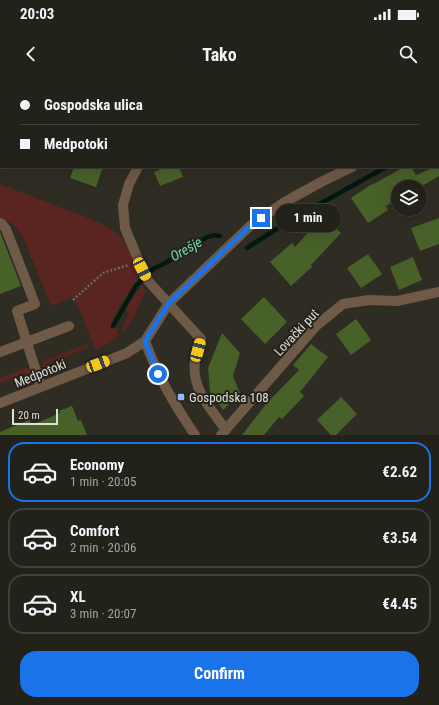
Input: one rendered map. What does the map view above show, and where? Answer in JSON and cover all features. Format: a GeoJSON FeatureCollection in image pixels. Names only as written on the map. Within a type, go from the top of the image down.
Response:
{"type":"FeatureCollection","features":[{"type":"Feature","properties":{"kind":"street"},"geometry":{"type":"LineString","coordinates":[[137,168],[129,184],[123,204],[125,228],[140,265],[149,282],[201,340],[195,361],[195,382],[202,398],[224,433]]}},
{"type":"Feature","properties":{"kind":"street","name":"Medpotoki"},"geometry":{"type":"LineString","coordinates":[[0,403],[127,353],[145,341],[169,303],[250,226],[283,203],[350,168]]}},
{"type":"Feature","properties":{"kind":"street"},"geometry":{"type":"LineString","coordinates":[[0,223],[6,229],[35,304],[17,311],[41,387]]}},
{"type":"Feature","properties":{"kind":"street","name":"Lovački put"},"geometry":{"type":"LineString","coordinates":[[224,433],[317,325],[343,304],[369,300],[397,301],[439,292]]}},
{"type":"Feature","properties":{"kind":"street"},"geometry":{"type":"LineString","coordinates":[[0,352],[70,326]]}},
{"type":"Feature","properties":{"kind":"street"},"geometry":{"type":"LineString","coordinates":[[145,341],[153,365],[168,394],[195,435]]}},
{"type":"Feature","properties":{"kind":"path"},"geometry":{"type":"LineString","coordinates":[[73,300],[103,273],[140,265]]}},
{"type":"Feature","properties":{"kind":"shaded area"},"geometry":{"type":"Polygon","coordinates":[[[0,184],[103,224],[123,238],[139,276],[119,307],[110,325],[118,328],[116,333],[120,334],[97,350],[74,297],[51,306],[23,237],[13,224],[0,219],[0,184]]]}},
{"type":"Feature","properties":{"kind":"shaded area"},"geometry":{"type":"Polygon","coordinates":[[[143,285],[145,292],[130,324],[120,334],[129,313],[126,310],[133,297],[143,285]]]}},
{"type":"Feature","properties":{"kind":"shaded area"},"geometry":{"type":"Polygon","coordinates":[[[87,344],[88,348],[50,362],[54,373],[53,375],[48,374],[45,371],[43,361],[87,344]]]}},
{"type":"Feature","properties":{"kind":"shaded area"},"geometry":{"type":"Polygon","coordinates":[[[26,368],[30,370],[33,377],[31,383],[28,383],[24,373],[0,383],[0,378],[26,368]]]}},
{"type":"Feature","properties":{"kind":"building"},"geometry":{"type":"Polygon","coordinates":[[[74,168],[103,168],[96,187],[70,178],[74,168]]]}},
{"type":"Feature","properties":{"kind":"building"},"geometry":{"type":"Polygon","coordinates":[[[164,168],[179,168],[183,177],[160,186],[154,172],[164,168]]]}},
{"type":"Feature","properties":{"kind":"building"},"geometry":{"type":"Polygon","coordinates":[[[402,168],[412,168],[416,175],[433,168],[439,168],[439,176],[427,183],[427,180],[391,180],[391,203],[386,206],[388,210],[368,223],[351,198],[372,184],[402,168]]]}},
{"type":"Feature","properties":{"kind":"building"},"geometry":{"type":"Polygon","coordinates":[[[323,216],[341,233],[311,265],[312,267],[291,286],[270,262],[292,243],[295,247],[323,216]]]}},
{"type":"Feature","properties":{"kind":"building"},"geometry":{"type":"Polygon","coordinates":[[[439,218],[439,244],[420,251],[411,228],[439,218]]]}},
{"type":"Feature","properties":{"kind":"building"},"geometry":{"type":"Polygon","coordinates":[[[0,232],[21,286],[0,294],[0,232]]]}},
{"type":"Feature","properties":{"kind":"building"},"geometry":{"type":"Polygon","coordinates":[[[368,254],[382,274],[361,288],[347,268],[368,254]]]}},
{"type":"Feature","properties":{"kind":"building"},"geometry":{"type":"Polygon","coordinates":[[[413,257],[422,280],[399,290],[390,267],[413,257]]]}},
{"type":"Feature","properties":{"kind":"building"},"geometry":{"type":"Polygon","coordinates":[[[264,297],[287,322],[265,344],[241,319],[264,297]]]}},
{"type":"Feature","properties":{"kind":"building"},"geometry":{"type":"Polygon","coordinates":[[[356,319],[371,340],[351,355],[336,334],[356,319]]]}},
{"type":"Feature","properties":{"kind":"building"},"geometry":{"type":"Polygon","coordinates":[[[222,333],[240,353],[233,376],[240,393],[223,410],[210,392],[208,368],[222,333]]]}},
{"type":"Feature","properties":{"kind":"building"},"geometry":{"type":"Polygon","coordinates":[[[311,344],[328,357],[300,392],[304,396],[282,419],[279,417],[264,435],[242,435],[266,404],[299,370],[293,365],[311,344]]]}},
{"type":"Feature","properties":{"kind":"building"},"geometry":{"type":"Polygon","coordinates":[[[341,397],[357,414],[336,435],[331,435],[317,420],[341,397]]]}},
{"type":"Feature","properties":{"kind":"building"},"geometry":{"type":"Polygon","coordinates":[[[72,406],[78,421],[81,420],[87,435],[0,435],[0,432],[29,420],[32,425],[72,406]]]}},
{"type":"Feature","properties":{"kind":"waterway","name":"Orešje"},"geometry":{"type":"LineString","coordinates":[[247,248],[289,221],[384,168]]}},
{"type":"Feature","properties":{"kind":"waterway","name":"Orešje"},"geometry":{"type":"LineString","coordinates":[[113,326],[136,286],[153,269],[207,237],[215,235],[220,236]]}},
{"type":"Feature","properties":{"kind":"place","name":"Gospodska 108"},"geometry":{"type":"Point","coordinates":[181,397]}},
{"type":"Feature","properties":{"kind":"route"},"geometry":{"type":"LineString","coordinates":[[158,374],[153,365],[145,341],[169,303],[250,226],[261,218]]}}]}
